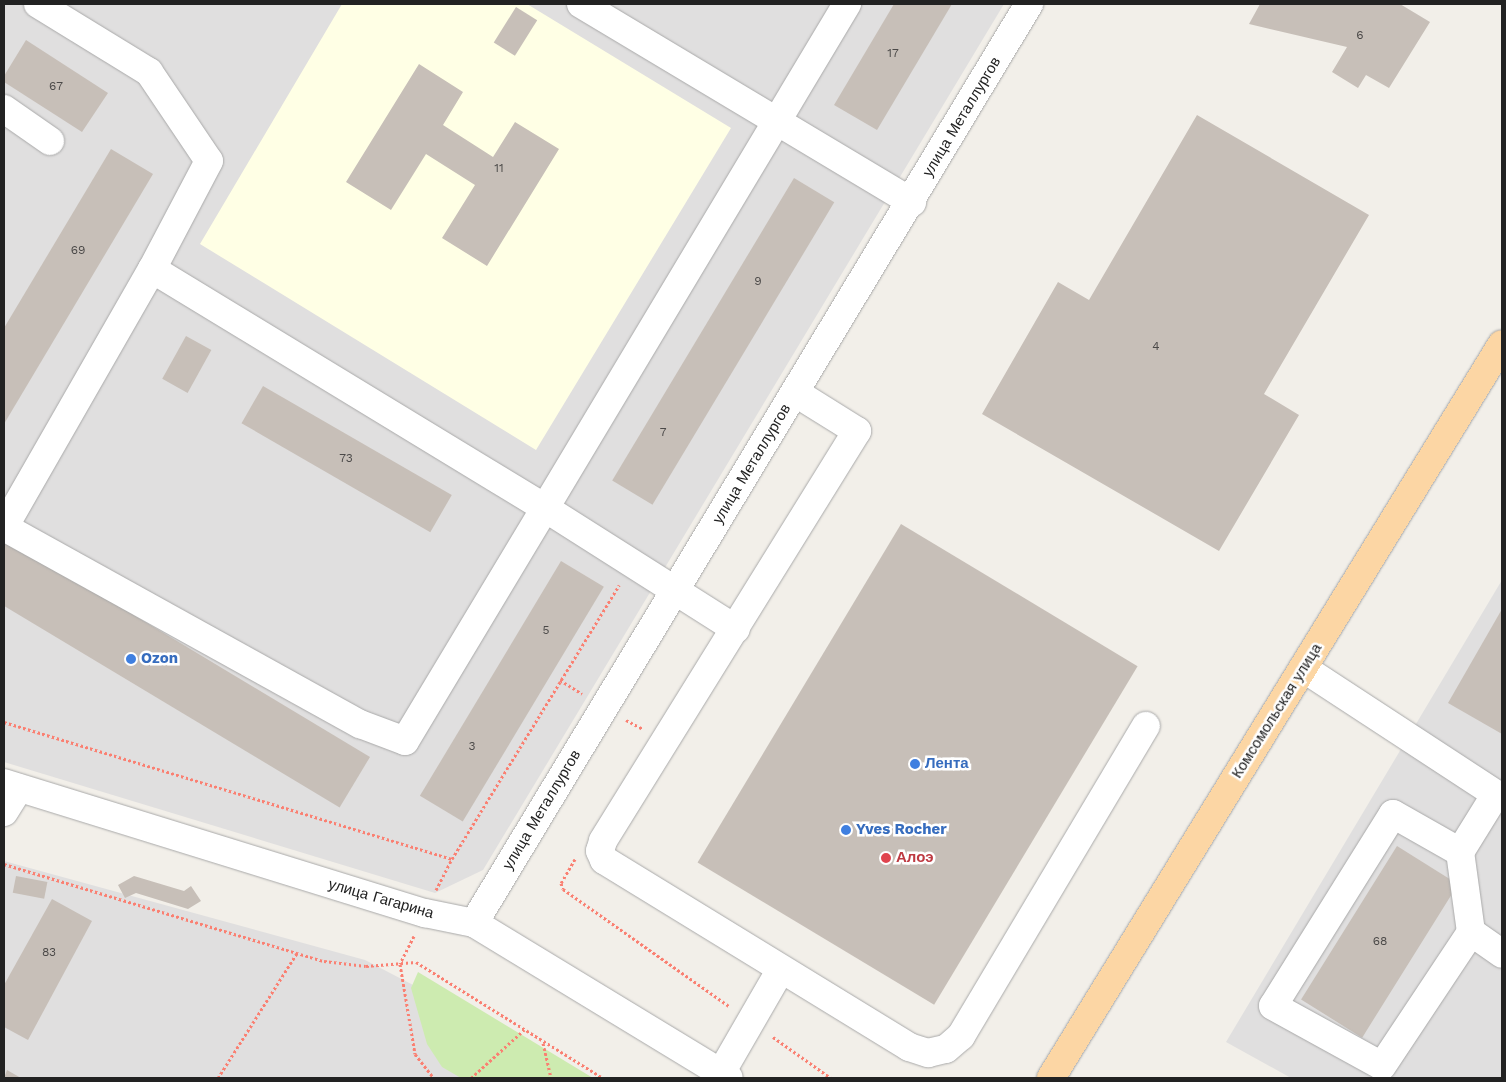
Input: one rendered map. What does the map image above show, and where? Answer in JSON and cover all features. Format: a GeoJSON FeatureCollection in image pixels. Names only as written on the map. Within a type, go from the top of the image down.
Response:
{"type":"FeatureCollection","features":[{"type":"Feature","properties":{"kind":"main road","name":"Комсомольская улица"},"geometry":{"type":"LineString","coordinates":[[1051,1078],[1502,344]]}},
{"type":"Feature","properties":{"kind":"street"},"geometry":{"type":"LineString","coordinates":[[38,4],[149,72],[209,161],[152,270],[4,526],[360,724],[404,741],[846,4]]}},
{"type":"Feature","properties":{"kind":"street"},"geometry":{"type":"LineString","coordinates":[[581,4],[912,202]]}},
{"type":"Feature","properties":{"kind":"street","name":"улица Металлургов"},"geometry":{"type":"LineString","coordinates":[[474,923],[912,202],[1029,4]]}},
{"type":"Feature","properties":{"kind":"street"},"geometry":{"type":"LineString","coordinates":[[4,109],[50,141]]}},
{"type":"Feature","properties":{"kind":"street"},"geometry":{"type":"LineString","coordinates":[[152,270],[545,508],[676,589],[736,629]]}},
{"type":"Feature","properties":{"kind":"street"},"geometry":{"type":"LineString","coordinates":[[796,393],[857,431],[600,851],[604,860],[909,1047],[928,1053],[946,1049],[960,1036],[1146,726]]}},
{"type":"Feature","properties":{"kind":"street"},"geometry":{"type":"LineString","coordinates":[[1303,668],[1499,796],[1460,852],[1471,932],[1382,1066],[1273,1006],[1393,814],[1460,852]]}},
{"type":"Feature","properties":{"kind":"street"},"geometry":{"type":"LineString","coordinates":[[4,812],[12,785]]}},
{"type":"Feature","properties":{"kind":"street","name":"улица Гагарина"},"geometry":{"type":"LineString","coordinates":[[12,785],[425,914],[474,923],[725,1076]]}},
{"type":"Feature","properties":{"kind":"street"},"geometry":{"type":"LineString","coordinates":[[1471,932],[1502,954]]}},
{"type":"Feature","properties":{"kind":"street"},"geometry":{"type":"LineString","coordinates":[[725,1076],[781,969]]}},
{"type":"Feature","properties":{"kind":"path"},"geometry":{"type":"LineString","coordinates":[[434,1078],[415,1054],[400,964],[452,859],[632,562]]}},
{"type":"Feature","properties":{"kind":"path"},"geometry":{"type":"LineString","coordinates":[[4,722],[452,859]]}},
{"type":"Feature","properties":{"kind":"path"},"geometry":{"type":"LineString","coordinates":[[4,864],[324,961],[366,966],[416,962],[602,1078]]}},
{"type":"Feature","properties":{"kind":"path"},"geometry":{"type":"LineString","coordinates":[[218,1078],[297,953]]}},
{"type":"Feature","properties":{"kind":"path"},"geometry":{"type":"LineString","coordinates":[[471,1078],[524,1030]]}},
{"type":"Feature","properties":{"kind":"path"},"geometry":{"type":"LineString","coordinates":[[543,1042],[551,1078]]}},
{"type":"Feature","properties":{"kind":"shaded area"},"geometry":{"type":"Polygon","coordinates":[[[4,4],[1004,4],[483,870],[435,893],[4,762],[4,4]]]}},
{"type":"Feature","properties":{"kind":"shaded area"},"geometry":{"type":"Polygon","coordinates":[[[342,4],[527,4],[731,128],[536,450],[200,244],[342,4]]]}},
{"type":"Feature","properties":{"kind":"shaded area"},"geometry":{"type":"Polygon","coordinates":[[[1502,580],[1502,1078],[1291,1078],[1226,1042],[1502,580]]]}},
{"type":"Feature","properties":{"kind":"shaded area"},"geometry":{"type":"Polygon","coordinates":[[[4,861],[365,960],[592,1078],[4,1078],[4,861]]]}},
{"type":"Feature","properties":{"kind":"green space"},"geometry":{"type":"Polygon","coordinates":[[[418,972],[593,1078],[461,1078],[442,1067],[427,1044],[411,988],[418,972]]]}},
{"type":"Feature","properties":{"kind":"building"},"geometry":{"type":"Polygon","coordinates":[[[894,4],[952,4],[877,130],[834,105],[894,4]]]}},
{"type":"Feature","properties":{"kind":"building"},"geometry":{"type":"Polygon","coordinates":[[[1260,4],[1400,4],[1430,22],[1389,88],[1366,75],[1358,88],[1332,72],[1347,47],[1249,24],[1260,4]]]}},
{"type":"Feature","properties":{"kind":"building"},"geometry":{"type":"Polygon","coordinates":[[[516,7],[537,20],[515,56],[494,43],[516,7]]]}},
{"type":"Feature","properties":{"kind":"building"},"geometry":{"type":"Polygon","coordinates":[[[26,40],[108,93],[82,132],[4,82],[4,76],[26,40]]]}},
{"type":"Feature","properties":{"kind":"building"},"geometry":{"type":"Polygon","coordinates":[[[419,64],[463,92],[443,125],[493,157],[515,122],[559,149],[487,266],[442,238],[475,185],[426,154],[391,210],[346,182],[419,64]]]}},
{"type":"Feature","properties":{"kind":"building"},"geometry":{"type":"Polygon","coordinates":[[[1197,115],[1369,215],[1264,394],[1299,415],[1219,551],[982,414],[1058,282],[1089,300],[1197,115]]]}},
{"type":"Feature","properties":{"kind":"building"},"geometry":{"type":"Polygon","coordinates":[[[111,149],[153,174],[4,424],[4,328],[111,149]]]}},
{"type":"Feature","properties":{"kind":"building"},"geometry":{"type":"Polygon","coordinates":[[[794,178],[834,202],[652,505],[612,481],[794,178]]]}},
{"type":"Feature","properties":{"kind":"building"},"geometry":{"type":"Polygon","coordinates":[[[186,336],[211,350],[188,393],[162,379],[186,336]]]}},
{"type":"Feature","properties":{"kind":"building"},"geometry":{"type":"Polygon","coordinates":[[[263,386],[452,495],[430,532],[242,423],[263,386]]]}},
{"type":"Feature","properties":{"kind":"building","name":"Лента"},"geometry":{"type":"Polygon","coordinates":[[[901,524],[1138,666],[934,1005],[698,863],[901,524]]]}},
{"type":"Feature","properties":{"kind":"building"},"geometry":{"type":"Polygon","coordinates":[[[4,537],[370,757],[340,807],[4,606],[4,537]]]}},
{"type":"Feature","properties":{"kind":"building"},"geometry":{"type":"Polygon","coordinates":[[[561,561],[604,587],[463,822],[420,796],[561,561]]]}},
{"type":"Feature","properties":{"kind":"building"},"geometry":{"type":"Polygon","coordinates":[[[1502,609],[1502,734],[1448,703],[1502,609]]]}},
{"type":"Feature","properties":{"kind":"building"},"geometry":{"type":"Polygon","coordinates":[[[1397,846],[1458,884],[1362,1038],[1301,999],[1397,846]]]}},
{"type":"Feature","properties":{"kind":"building"},"geometry":{"type":"Polygon","coordinates":[[[16,876],[47,882],[44,899],[13,893],[16,876]]]}},
{"type":"Feature","properties":{"kind":"building"},"geometry":{"type":"Polygon","coordinates":[[[134,876],[184,891],[191,886],[201,901],[188,909],[136,893],[125,898],[118,885],[134,876]]]}},
{"type":"Feature","properties":{"kind":"building"},"geometry":{"type":"Polygon","coordinates":[[[52,899],[92,921],[28,1040],[4,1027],[4,985],[52,899]]]}},
{"type":"Feature","properties":{"kind":"building"},"geometry":{"type":"Polygon","coordinates":[[[7,1070],[21,1078],[4,1078],[7,1070]]]}},
{"type":"Feature","properties":{"kind":"place","name":"Ozon"},"geometry":{"type":"Point","coordinates":[131,659]}},
{"type":"Feature","properties":{"kind":"place","name":"Лента"},"geometry":{"type":"Point","coordinates":[915,764]}},
{"type":"Feature","properties":{"kind":"place","name":"Yves Rocher"},"geometry":{"type":"Point","coordinates":[846,830]}},
{"type":"Feature","properties":{"kind":"place","name":"Алоэ"},"geometry":{"type":"Point","coordinates":[886,858]}}]}
